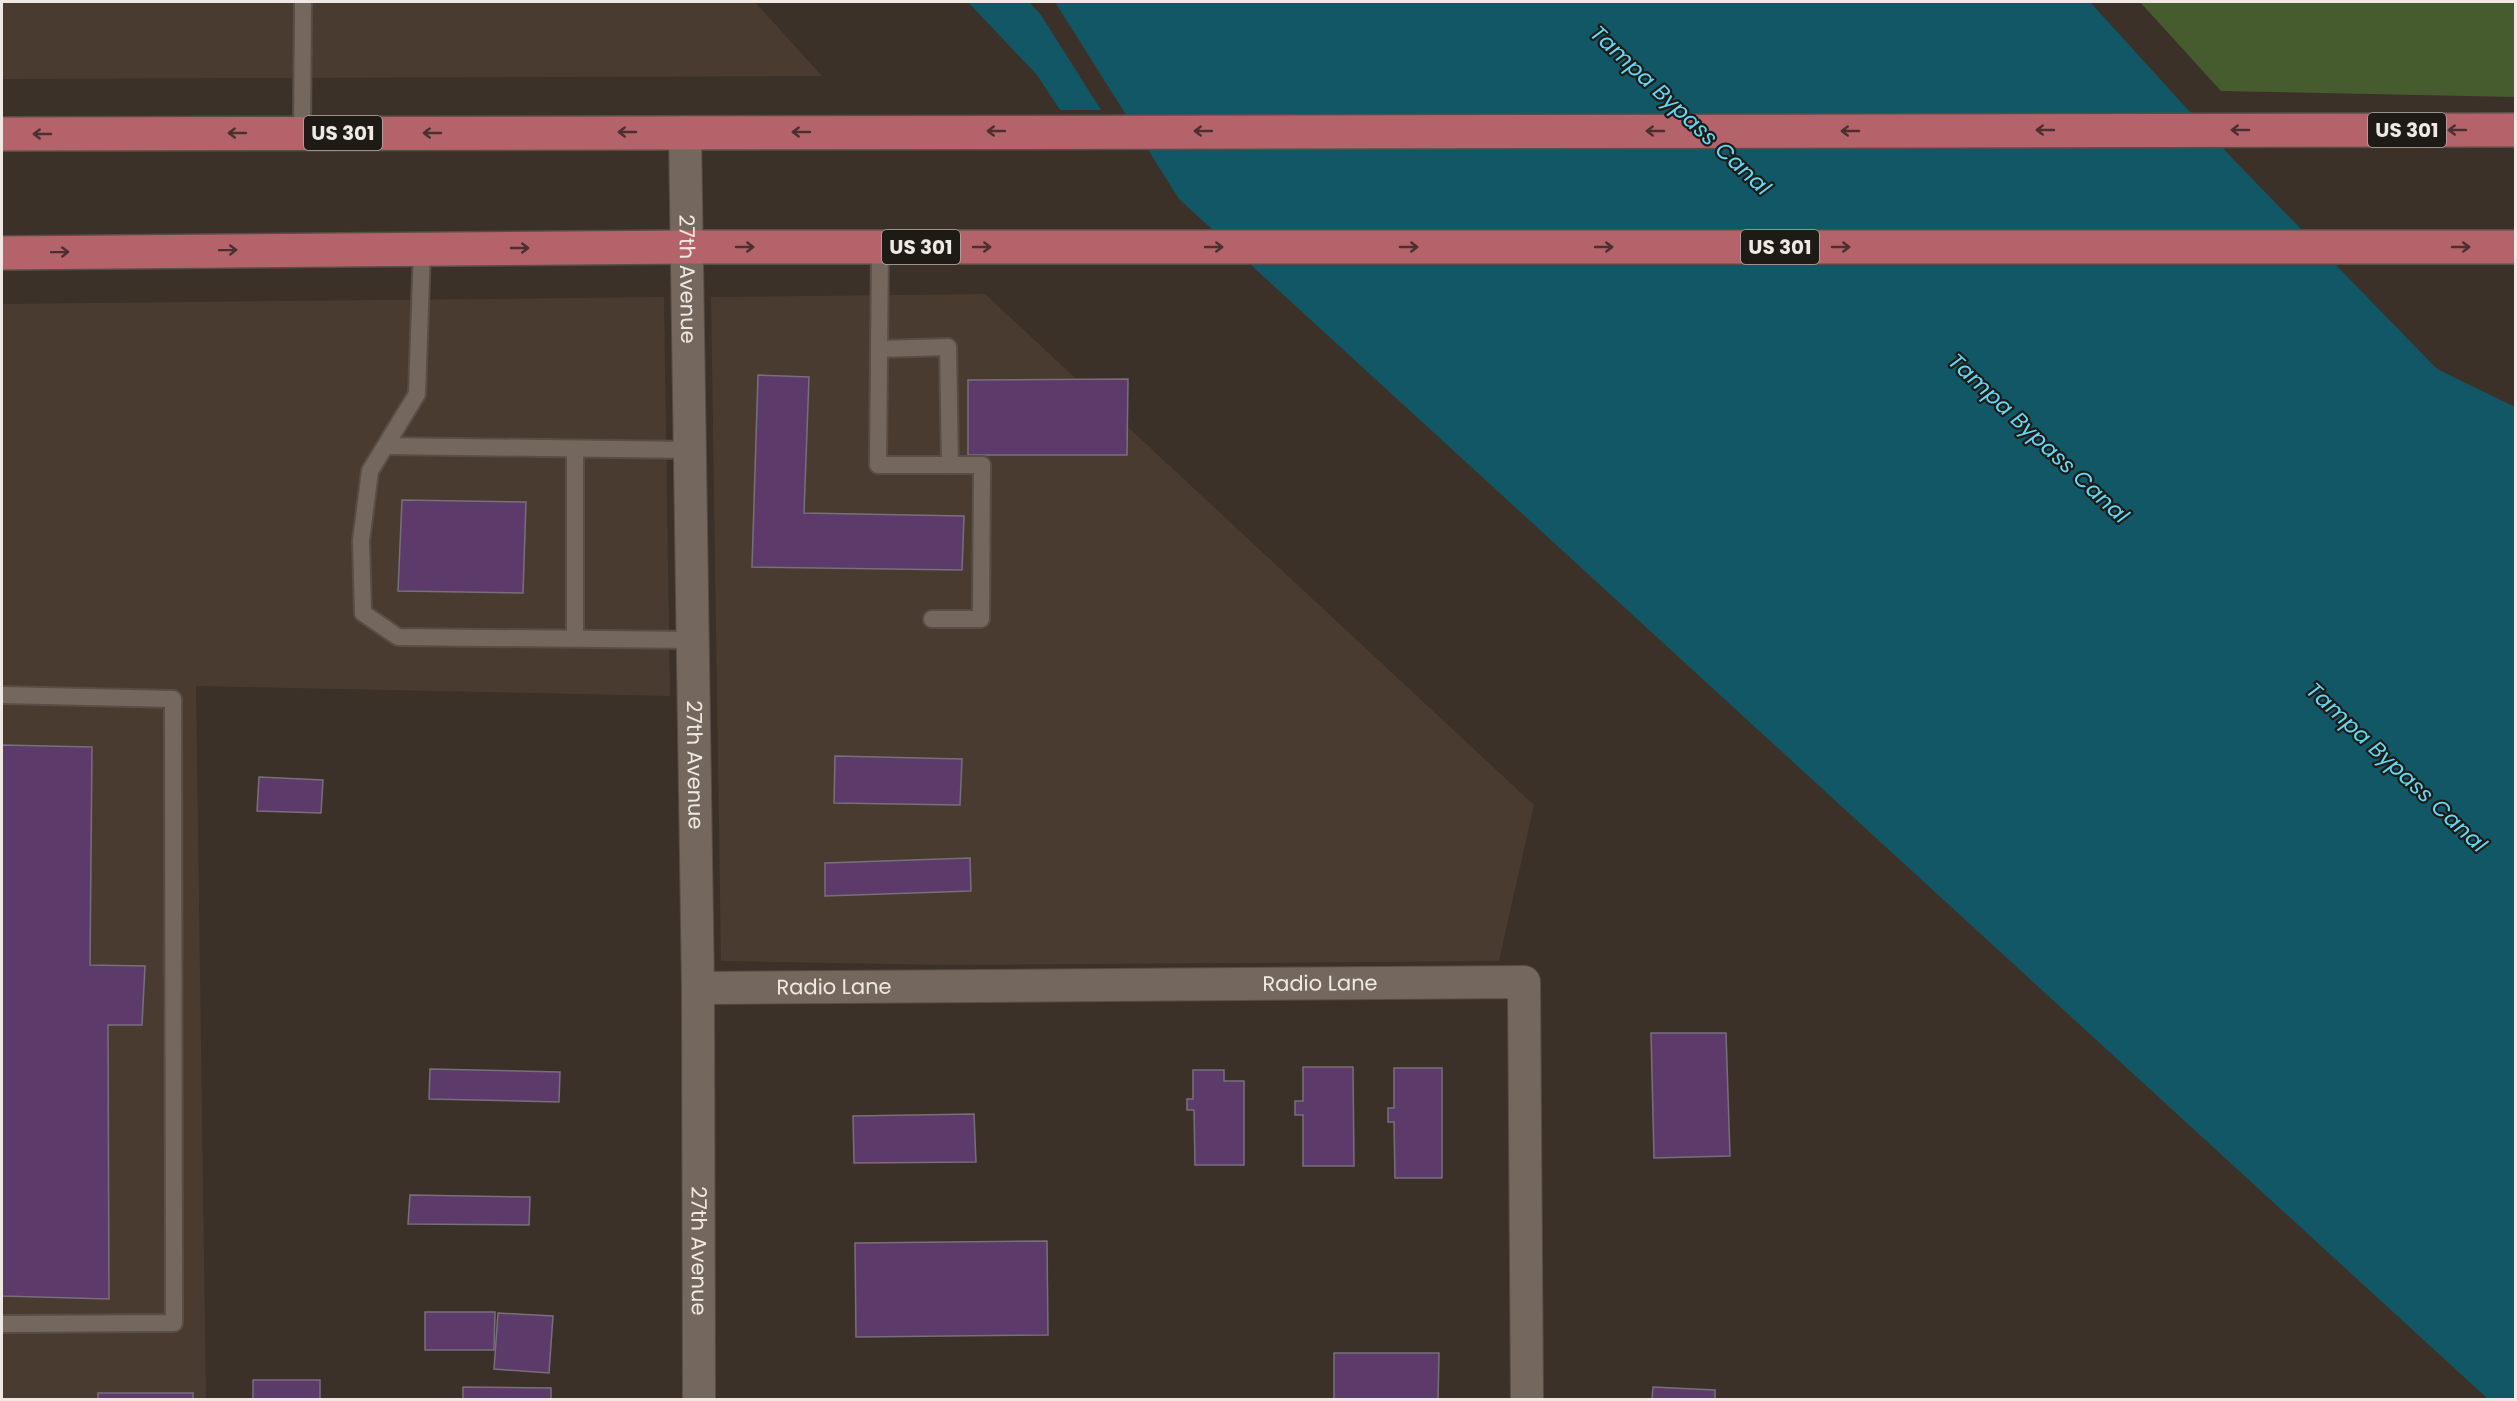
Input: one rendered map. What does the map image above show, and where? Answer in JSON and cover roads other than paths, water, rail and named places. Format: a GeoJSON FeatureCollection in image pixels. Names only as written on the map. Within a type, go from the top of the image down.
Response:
{"type":"FeatureCollection","features":[{"type":"Feature","properties":{"kind":"main road","name":"US 301"},"geometry":{"type":"LineString","coordinates":[[2,134],[2516,130]]}},
{"type":"Feature","properties":{"kind":"main road","name":"US 301"},"geometry":{"type":"LineString","coordinates":[[2,253],[687,247],[2516,247]]}},
{"type":"Feature","properties":{"kind":"street","name":"27th Avenue"},"geometry":{"type":"LineString","coordinates":[[685,132],[698,988],[699,1400]]}},
{"type":"Feature","properties":{"kind":"street","name":"Radio Lane"},"geometry":{"type":"LineString","coordinates":[[698,988],[1524,982],[1527,1400]]}},
{"type":"Feature","properties":{"kind":"lane"},"geometry":{"type":"LineString","coordinates":[[302,133],[303,2]]}},
{"type":"Feature","properties":{"kind":"lane"},"geometry":{"type":"LineString","coordinates":[[880,247],[878,465],[982,465],[981,619],[932,619]]}},
{"type":"Feature","properties":{"kind":"lane"},"geometry":{"type":"LineString","coordinates":[[422,249],[417,394],[370,471],[361,541],[363,614],[398,637],[693,640]]}},
{"type":"Feature","properties":{"kind":"lane"},"geometry":{"type":"LineString","coordinates":[[879,349],[948,347],[950,465]]}},
{"type":"Feature","properties":{"kind":"lane"},"geometry":{"type":"LineString","coordinates":[[386,446],[690,450]]}},
{"type":"Feature","properties":{"kind":"lane"},"geometry":{"type":"LineString","coordinates":[[575,448],[575,638]]}},
{"type":"Feature","properties":{"kind":"lane"},"geometry":{"type":"LineString","coordinates":[[2,694],[173,699],[174,1263],[174,1323],[2,1324]]}},
{"type":"Feature","properties":{"kind":"water"},"geometry":{"type":"Polygon","coordinates":[[[968,2],[1029,2],[1041,15],[1101,110],[1060,110],[1037,75],[968,2]]]}},
{"type":"Feature","properties":{"kind":"water","name":"Tampa Bypass Canal"},"geometry":{"type":"Polygon","coordinates":[[[1055,2],[2090,2],[2231,157],[2437,369],[2515,407],[2515,1399],[2488,1399],[1179,199],[1055,2]]]}}]}
